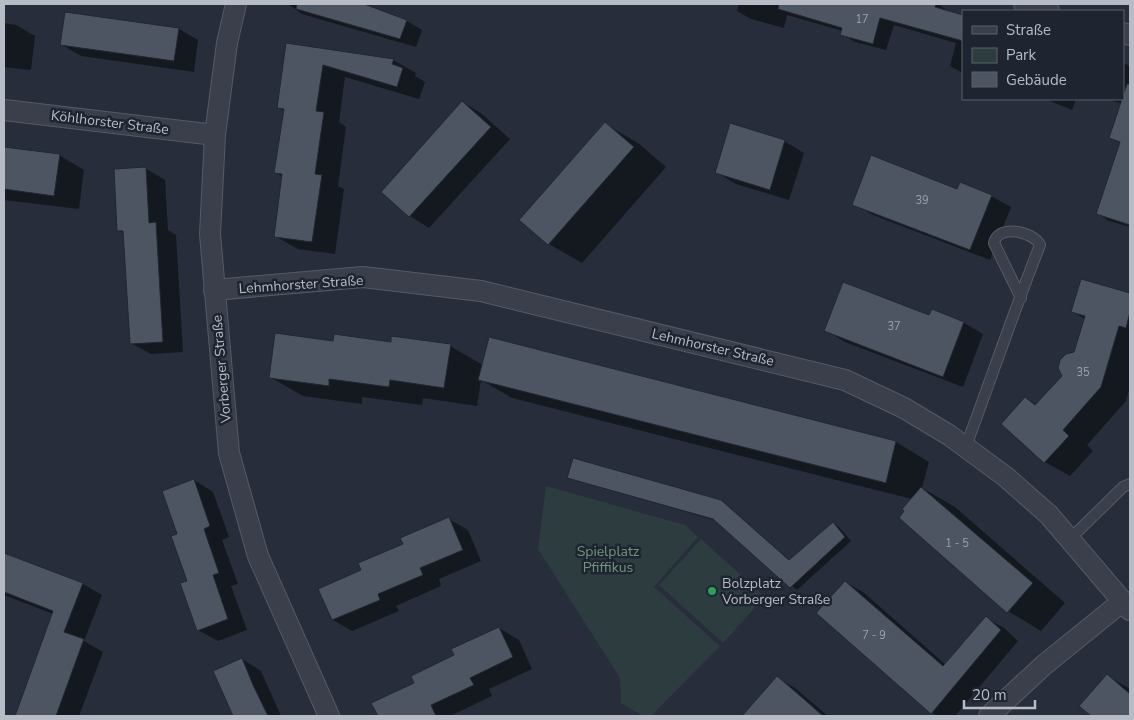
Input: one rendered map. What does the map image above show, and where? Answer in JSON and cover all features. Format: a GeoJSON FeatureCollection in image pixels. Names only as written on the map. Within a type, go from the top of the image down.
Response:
{"type":"FeatureCollection","features":[{"type":"Feature","properties":{"kind":"street","name":"Vorberger Straße"},"geometry":{"type":"LineString","coordinates":[[236,4],[227,43],[215,135],[210,234],[229,453],[258,556],[329,716]]}},
{"type":"Feature","properties":{"kind":"street"},"geometry":{"type":"LineString","coordinates":[[1024,4],[1045,10]]}},
{"type":"Feature","properties":{"kind":"street","name":"Köhlhorster Straße"},"geometry":{"type":"LineString","coordinates":[[4,110],[215,135]]}},
{"type":"Feature","properties":{"kind":"street","name":"Lehmhorster Straße"},"geometry":{"type":"LineString","coordinates":[[214,290],[363,278],[481,291],[845,380],[904,408],[966,446],[1049,515],[1126,606]]}},
{"type":"Feature","properties":{"kind":"street"},"geometry":{"type":"LineString","coordinates":[[989,716],[1044,665],[1126,606]]}},
{"type":"Feature","properties":{"kind":"lane"},"geometry":{"type":"LineString","coordinates":[[966,446],[1022,298],[1040,245],[1038,241],[1023,234],[1010,231],[1002,232],[995,237],[994,243],[1022,298]]}},
{"type":"Feature","properties":{"kind":"lane"},"geometry":{"type":"LineString","coordinates":[[1070,539],[1123,487],[1130,484]]}},
{"type":"Feature","properties":{"kind":"green space","name":"Spielplatz Pfiffikus"},"geometry":{"type":"Polygon","coordinates":[[[546,486],[685,525],[698,537],[654,587],[720,646],[651,716],[643,716],[621,703],[620,678],[538,549],[546,486]]]}},
{"type":"Feature","properties":{"kind":"green space","name":"Bolzplatz Vorberger Straße"},"geometry":{"type":"Polygon","coordinates":[[[701,539],[765,597],[723,643],[659,585],[701,539]]]}},
{"type":"Feature","properties":{"kind":"building"},"geometry":{"type":"Polygon","coordinates":[[[297,4],[364,4],[407,20],[400,39],[296,9],[297,4]]]}},
{"type":"Feature","properties":{"kind":"building"},"geometry":{"type":"Polygon","coordinates":[[[779,4],[936,4],[935,7],[962,15],[962,41],[880,18],[873,44],[840,35],[842,28],[778,9],[779,4]]]}},
{"type":"Feature","properties":{"kind":"building"},"geometry":{"type":"Polygon","coordinates":[[[65,12],[179,28],[174,61],[60,45],[65,12]]]}},
{"type":"Feature","properties":{"kind":"building"},"geometry":{"type":"Polygon","coordinates":[[[286,43],[394,59],[392,64],[403,68],[397,87],[323,65],[316,111],[324,112],[315,174],[322,175],[312,242],[274,237],[282,174],[274,173],[284,109],[277,108],[286,43]]]}},
{"type":"Feature","properties":{"kind":"building"},"geometry":{"type":"Polygon","coordinates":[[[1127,84],[1130,84],[1130,225],[1096,214],[1120,142],[1109,138],[1122,100],[1124,100],[1127,84]]]}},
{"type":"Feature","properties":{"kind":"building"},"geometry":{"type":"Polygon","coordinates":[[[462,101],[491,127],[409,217],[381,192],[462,101]]]}},
{"type":"Feature","properties":{"kind":"building"},"geometry":{"type":"Polygon","coordinates":[[[605,122],[634,147],[548,245],[519,220],[605,122]]]}},
{"type":"Feature","properties":{"kind":"building"},"geometry":{"type":"Polygon","coordinates":[[[730,123],[785,140],[770,190],[715,173],[730,123]]]}},
{"type":"Feature","properties":{"kind":"building"},"geometry":{"type":"Polygon","coordinates":[[[4,147],[60,154],[54,196],[4,189],[4,147]]]}},
{"type":"Feature","properties":{"kind":"building"},"geometry":{"type":"Polygon","coordinates":[[[871,155],[957,189],[960,182],[992,195],[970,250],[852,205],[871,155]]]}},
{"type":"Feature","properties":{"kind":"building"},"geometry":{"type":"Polygon","coordinates":[[[146,167],[149,223],[156,222],[163,342],[130,344],[123,231],[117,231],[114,169],[146,167]]]}},
{"type":"Feature","properties":{"kind":"building"},"geometry":{"type":"Polygon","coordinates":[[[1081,279],[1130,293],[1130,312],[1126,328],[1119,326],[1101,387],[1063,430],[1069,436],[1044,463],[1001,424],[1025,397],[1035,405],[1062,376],[1058,368],[1060,360],[1066,354],[1074,352],[1085,316],[1071,312],[1081,279]]]}},
{"type":"Feature","properties":{"kind":"building"},"geometry":{"type":"Polygon","coordinates":[[[843,282],[929,315],[932,309],[964,322],[943,377],[824,331],[843,282]]]}},
{"type":"Feature","properties":{"kind":"building"},"geometry":{"type":"Polygon","coordinates":[[[275,333],[333,341],[334,334],[391,342],[391,336],[451,344],[444,388],[390,380],[389,387],[329,379],[329,386],[269,378],[275,333]]]}},
{"type":"Feature","properties":{"kind":"building"},"geometry":{"type":"Polygon","coordinates":[[[489,337],[896,441],[886,483],[478,380],[489,337]]]}},
{"type":"Feature","properties":{"kind":"building"},"geometry":{"type":"Polygon","coordinates":[[[573,458],[721,500],[789,560],[833,522],[845,537],[790,588],[713,519],[567,478],[573,458]]]}},
{"type":"Feature","properties":{"kind":"building"},"geometry":{"type":"Polygon","coordinates":[[[194,479],[210,526],[204,529],[219,573],[213,575],[228,619],[197,631],[180,583],[187,581],[171,536],[177,534],[162,491],[194,479]]]}},
{"type":"Feature","properties":{"kind":"building"},"geometry":{"type":"Polygon","coordinates":[[[921,487],[1033,583],[1007,613],[899,518],[904,511],[902,509],[921,487]]]}},
{"type":"Feature","properties":{"kind":"building"},"geometry":{"type":"Polygon","coordinates":[[[449,517],[463,550],[420,568],[423,575],[378,594],[380,600],[332,620],[318,589],[361,570],[358,563],[403,544],[400,538],[449,517]]]}},
{"type":"Feature","properties":{"kind":"building"},"geometry":{"type":"Polygon","coordinates":[[[4,553],[83,583],[64,632],[84,639],[56,716],[15,716],[53,611],[4,592],[4,553]]]}},
{"type":"Feature","properties":{"kind":"building"},"geometry":{"type":"Polygon","coordinates":[[[845,581],[943,666],[986,616],[1001,630],[931,714],[816,613],[845,581]]]}},
{"type":"Feature","properties":{"kind":"building"},"geometry":{"type":"Polygon","coordinates":[[[499,627],[513,657],[470,678],[474,685],[431,705],[436,716],[378,716],[371,703],[414,683],[411,676],[454,655],[451,649],[499,627]]]}},
{"type":"Feature","properties":{"kind":"building"},"geometry":{"type":"Polygon","coordinates":[[[242,658],[268,716],[233,716],[213,671],[242,658]]]}},
{"type":"Feature","properties":{"kind":"building"},"geometry":{"type":"Polygon","coordinates":[[[1107,674],[1130,694],[1130,716],[1091,716],[1079,706],[1107,674]]]}},
{"type":"Feature","properties":{"kind":"building"},"geometry":{"type":"Polygon","coordinates":[[[777,676],[805,700],[823,716],[742,716],[777,676]]]}},
{"type":"Feature","properties":{"kind":"place","name":"Bolzplatz Vorberger Straße"},"geometry":{"type":"Point","coordinates":[712,591]}}]}
